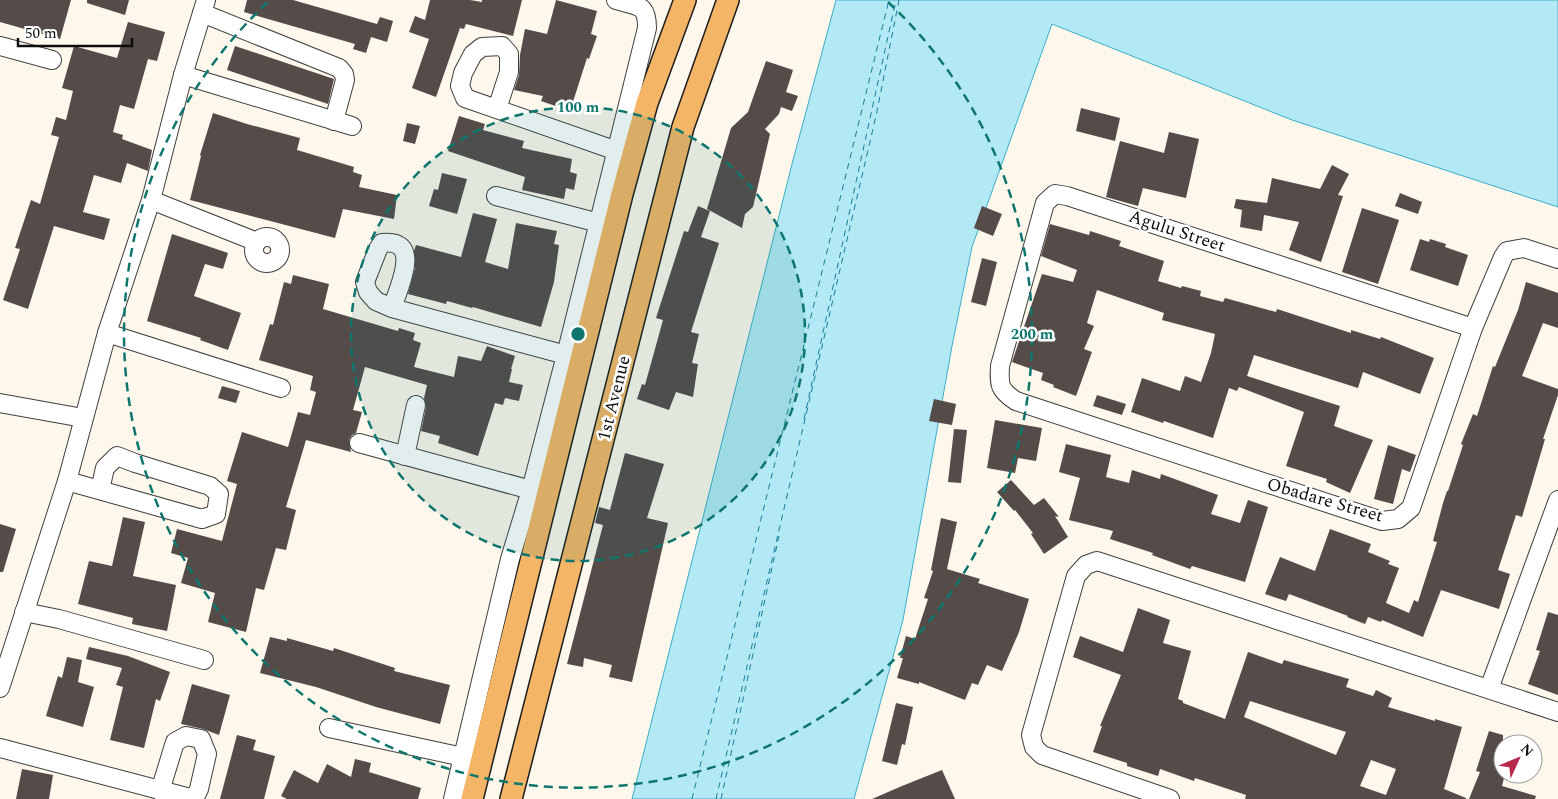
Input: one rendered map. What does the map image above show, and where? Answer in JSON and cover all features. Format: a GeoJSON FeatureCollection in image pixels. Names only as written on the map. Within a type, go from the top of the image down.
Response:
{"type":"FeatureCollection","features":[{"type":"Feature","properties":{"kind":"main road"},"geometry":{"type":"LineString","coordinates":[[472,799],[622,194],[647,103],[685,0]]}},
{"type":"Feature","properties":{"kind":"main road","name":"1st Avenue"},"geometry":{"type":"LineString","coordinates":[[511,799],[683,127],[728,0]]}},
{"type":"Feature","properties":{"kind":"street"},"geometry":{"type":"LineString","coordinates":[[453,799],[510,559],[531,490],[566,355],[647,28],[647,14],[644,4],[616,0]]}},
{"type":"Feature","properties":{"kind":"street"},"geometry":{"type":"LineString","coordinates":[[0,688],[66,481],[107,334],[151,200],[183,75],[204,6],[339,68],[344,74],[345,80],[334,121]]}},
{"type":"Feature","properties":{"kind":"street"},"geometry":{"type":"LineString","coordinates":[[0,46],[52,60]]}},
{"type":"Feature","properties":{"kind":"street"},"geometry":{"type":"LineString","coordinates":[[183,75],[352,126]]}},
{"type":"Feature","properties":{"kind":"street"},"geometry":{"type":"LineString","coordinates":[[496,109],[617,151]]}},
{"type":"Feature","properties":{"kind":"street","name":"Agulu Street"},"geometry":{"type":"LineString","coordinates":[[1000,366],[1045,203],[1055,194],[1077,199],[1473,328]]}},
{"type":"Feature","properties":{"kind":"street"},"geometry":{"type":"LineString","coordinates":[[496,196],[599,223]]}},
{"type":"Feature","properties":{"kind":"street"},"geometry":{"type":"LineString","coordinates":[[151,200],[257,242]]}},
{"type":"Feature","properties":{"kind":"street","name":"Obadare Street"},"geometry":{"type":"LineString","coordinates":[[1000,366],[1000,382],[1004,393],[1016,401],[1382,521],[1398,519],[1411,508],[1473,328],[1503,257],[1507,251],[1524,248],[1558,259]]}},
{"type":"Feature","properties":{"kind":"street"},"geometry":{"type":"LineString","coordinates":[[392,308],[566,355]]}},
{"type":"Feature","properties":{"kind":"street"},"geometry":{"type":"LineString","coordinates":[[107,334],[282,388]]}},
{"type":"Feature","properties":{"kind":"street"},"geometry":{"type":"LineString","coordinates":[[0,403],[83,418]]}},
{"type":"Feature","properties":{"kind":"street"},"geometry":{"type":"LineString","coordinates":[[404,456],[416,405]]}},
{"type":"Feature","properties":{"kind":"street"},"geometry":{"type":"LineString","coordinates":[[358,443],[531,490]]}},
{"type":"Feature","properties":{"kind":"street"},"geometry":{"type":"LineString","coordinates":[[66,481],[202,519],[216,514],[219,494],[210,486],[117,456],[105,468],[100,490]]}},
{"type":"Feature","properties":{"kind":"street"},"geometry":{"type":"LineString","coordinates":[[1489,689],[1558,500]]}},
{"type":"Feature","properties":{"kind":"street"},"geometry":{"type":"LineString","coordinates":[[1170,799],[1042,755],[1034,746],[1031,735],[1076,576],[1086,566],[1097,561],[1558,712]]}},
{"type":"Feature","properties":{"kind":"street"},"geometry":{"type":"LineString","coordinates":[[24,612],[59,618],[204,660]]}},
{"type":"Feature","properties":{"kind":"street"},"geometry":{"type":"LineString","coordinates":[[329,728],[463,757]]}},
{"type":"Feature","properties":{"kind":"street"},"geometry":{"type":"LineString","coordinates":[[0,748],[160,791],[194,799],[199,789],[207,754],[201,739],[186,736],[175,742],[160,791]]}},
{"type":"Feature","properties":{"kind":"water"},"geometry":{"type":"Polygon","coordinates":[[[836,0],[1558,0],[1558,207],[1292,120],[1052,24],[972,247],[952,346],[903,620],[854,799],[632,799],[792,164],[836,0]]]}},
{"type":"Feature","properties":{"kind":"building"},"geometry":{"type":"Polygon","coordinates":[[[0,0],[71,0],[60,39],[0,22],[0,0]]]}},
{"type":"Feature","properties":{"kind":"building"},"geometry":{"type":"Polygon","coordinates":[[[87,0],[129,0],[125,15],[87,3],[87,0]]]}},
{"type":"Feature","properties":{"kind":"building"},"geometry":{"type":"Polygon","coordinates":[[[247,0],[293,0],[377,24],[380,17],[393,21],[387,42],[371,37],[366,53],[353,49],[355,44],[244,12],[247,0]]]}},
{"type":"Feature","properties":{"kind":"building"},"geometry":{"type":"Polygon","coordinates":[[[430,0],[470,0],[482,2],[482,0],[522,0],[513,36],[466,24],[464,29],[460,28],[436,97],[412,88],[429,39],[409,32],[415,16],[425,20],[430,0]]]}},
{"type":"Feature","properties":{"kind":"building"},"geometry":{"type":"Polygon","coordinates":[[[556,0],[597,11],[591,34],[597,36],[589,59],[587,58],[570,111],[541,101],[543,96],[514,90],[519,75],[520,55],[525,29],[547,34],[556,0]]]}},
{"type":"Feature","properties":{"kind":"building"},"geometry":{"type":"Polygon","coordinates":[[[128,22],[165,32],[157,61],[148,59],[134,109],[120,105],[113,132],[123,135],[122,139],[152,150],[148,171],[127,163],[121,183],[94,175],[83,212],[110,219],[104,240],[54,226],[28,309],[3,300],[20,249],[15,248],[31,200],[40,204],[59,137],[51,135],[56,117],[66,120],[73,91],[62,88],[74,46],[117,58],[128,22]]]}},
{"type":"Feature","properties":{"kind":"building"},"geometry":{"type":"Polygon","coordinates":[[[235,46],[334,79],[328,104],[227,70],[235,46]]]}},
{"type":"Feature","properties":{"kind":"building"},"geometry":{"type":"Polygon","coordinates":[[[766,61],[793,70],[786,92],[798,96],[792,111],[781,107],[779,114],[765,129],[770,134],[753,207],[745,214],[742,228],[707,209],[731,128],[748,112],[766,61]]]}},
{"type":"Feature","properties":{"kind":"building"},"geometry":{"type":"Polygon","coordinates":[[[1081,108],[1120,118],[1115,141],[1076,131],[1081,108]]]}},
{"type":"Feature","properties":{"kind":"building"},"geometry":{"type":"Polygon","coordinates":[[[213,113],[300,138],[297,150],[354,167],[353,172],[362,175],[359,187],[397,195],[394,219],[343,209],[335,238],[190,200],[200,155],[213,113]]]}},
{"type":"Feature","properties":{"kind":"building"},"geometry":{"type":"Polygon","coordinates":[[[459,116],[485,124],[483,130],[524,141],[522,148],[572,159],[570,172],[577,174],[574,190],[566,188],[564,199],[522,190],[525,177],[448,151],[459,116]]]}},
{"type":"Feature","properties":{"kind":"building"},"geometry":{"type":"Polygon","coordinates":[[[407,123],[420,126],[415,144],[403,141],[407,123]]]}},
{"type":"Feature","properties":{"kind":"building"},"geometry":{"type":"Polygon","coordinates":[[[1169,132],[1199,139],[1186,198],[1143,188],[1138,206],[1106,197],[1120,141],[1164,153],[1169,132]]]}},
{"type":"Feature","properties":{"kind":"building"},"geometry":{"type":"Polygon","coordinates":[[[1332,165],[1349,174],[1338,195],[1343,196],[1321,262],[1289,250],[1299,222],[1264,215],[1262,231],[1240,227],[1242,210],[1234,208],[1236,199],[1267,203],[1272,178],[1320,189],[1332,165]]]}},
{"type":"Feature","properties":{"kind":"building"},"geometry":{"type":"Polygon","coordinates":[[[442,173],[467,179],[457,214],[429,206],[434,189],[438,190],[442,173]]]}},
{"type":"Feature","properties":{"kind":"building"},"geometry":{"type":"Polygon","coordinates":[[[1400,193],[1422,202],[1418,214],[1395,206],[1400,193]]]}},
{"type":"Feature","properties":{"kind":"building"},"geometry":{"type":"Polygon","coordinates":[[[698,206],[710,211],[701,237],[719,243],[691,332],[699,334],[692,363],[698,364],[693,397],[676,392],[669,410],[637,399],[642,384],[645,385],[663,320],[656,318],[684,231],[688,232],[698,206]]]}},
{"type":"Feature","properties":{"kind":"building"},"geometry":{"type":"Polygon","coordinates":[[[982,206],[1002,214],[993,236],[974,228],[982,206]]]}},
{"type":"Feature","properties":{"kind":"building"},"geometry":{"type":"Polygon","coordinates":[[[1362,208],[1399,220],[1378,284],[1342,272],[1362,208]]]}},
{"type":"Feature","properties":{"kind":"building"},"geometry":{"type":"Polygon","coordinates":[[[473,213],[497,219],[485,262],[508,269],[516,223],[557,231],[554,244],[559,245],[554,282],[541,327],[473,307],[447,301],[446,304],[408,294],[415,268],[414,251],[416,245],[461,257],[473,213]]]}},
{"type":"Feature","properties":{"kind":"building"},"geometry":{"type":"Polygon","coordinates":[[[1050,224],[1089,235],[1090,231],[1121,241],[1119,246],[1164,261],[1158,281],[1181,288],[1182,286],[1201,291],[1200,296],[1223,302],[1225,298],[1276,312],[1277,309],[1351,333],[1351,330],[1380,339],[1381,337],[1434,358],[1420,394],[1363,372],[1358,388],[1254,355],[1247,376],[1340,406],[1334,426],[1373,440],[1350,493],[1326,482],[1327,479],[1286,466],[1304,412],[1239,387],[1237,391],[1229,388],[1213,438],[1131,412],[1142,378],[1180,391],[1185,376],[1201,382],[1211,353],[1215,334],[1162,320],[1164,313],[1097,290],[1087,323],[1094,326],[1084,349],[1092,352],[1076,396],[1053,387],[1054,385],[1041,380],[1043,373],[1012,362],[1042,274],[1073,282],[1077,270],[1041,256],[1050,224]]]}},
{"type":"Feature","properties":{"kind":"building"},"geometry":{"type":"Polygon","coordinates":[[[172,234],[228,253],[223,269],[205,264],[194,296],[241,313],[228,350],[200,340],[201,338],[147,321],[172,234]]]}},
{"type":"Feature","properties":{"kind":"building"},"geometry":{"type":"Polygon","coordinates":[[[1420,239],[1429,242],[1430,239],[1446,244],[1445,247],[1468,255],[1458,286],[1410,270],[1420,239]]]}},
{"type":"Feature","properties":{"kind":"building"},"geometry":{"type":"Polygon","coordinates":[[[982,258],[997,262],[986,306],[971,302],[982,258]]]}},
{"type":"Feature","properties":{"kind":"building"},"geometry":{"type":"Polygon","coordinates":[[[293,275],[329,284],[323,309],[398,331],[399,328],[415,333],[413,340],[421,343],[414,367],[454,377],[458,356],[481,361],[487,346],[515,356],[509,382],[523,385],[519,401],[505,398],[503,405],[495,403],[478,456],[438,443],[440,436],[421,431],[426,407],[424,398],[427,385],[365,367],[353,410],[362,412],[356,433],[349,440],[351,452],[306,440],[286,507],[296,510],[286,550],[276,548],[264,590],[256,588],[246,632],[208,622],[215,593],[181,583],[188,558],[171,553],[177,529],[222,541],[237,484],[227,481],[242,432],[288,447],[298,412],[310,415],[316,392],[310,390],[313,376],[259,360],[270,324],[273,325],[284,282],[291,284],[293,275]]]}},
{"type":"Feature","properties":{"kind":"building"},"geometry":{"type":"Polygon","coordinates":[[[1526,282],[1558,293],[1558,328],[1543,323],[1522,376],[1558,389],[1558,395],[1543,439],[1545,439],[1522,517],[1516,515],[1498,570],[1510,574],[1499,609],[1441,590],[1423,637],[1382,620],[1381,622],[1368,617],[1365,624],[1289,594],[1286,601],[1265,594],[1280,557],[1315,571],[1330,529],[1371,544],[1368,552],[1390,561],[1388,564],[1399,568],[1386,603],[1409,613],[1414,600],[1418,602],[1437,542],[1433,541],[1443,503],[1463,445],[1461,444],[1473,414],[1477,416],[1493,366],[1495,367],[1518,310],[1526,282]]]}},
{"type":"Feature","properties":{"kind":"building"},"geometry":{"type":"Polygon","coordinates":[[[222,386],[240,391],[236,403],[218,398],[222,386]]]}},
{"type":"Feature","properties":{"kind":"building"},"geometry":{"type":"Polygon","coordinates":[[[1097,395],[1126,404],[1122,415],[1093,406],[1097,395]]]}},
{"type":"Feature","properties":{"kind":"building"},"geometry":{"type":"Polygon","coordinates":[[[934,399],[956,404],[952,425],[929,421],[934,399]]]}},
{"type":"Feature","properties":{"kind":"building"},"geometry":{"type":"Polygon","coordinates":[[[995,420],[1042,428],[1036,461],[1018,458],[1015,473],[987,468],[995,420]]]}},
{"type":"Feature","properties":{"kind":"building"},"geometry":{"type":"Polygon","coordinates":[[[954,429],[967,430],[961,483],[948,482],[954,429]]]}},
{"type":"Feature","properties":{"kind":"building"},"geometry":{"type":"Polygon","coordinates":[[[1066,444],[1111,455],[1106,477],[1129,483],[1132,470],[1160,479],[1161,474],[1218,495],[1211,514],[1240,523],[1248,500],[1268,507],[1245,582],[1192,566],[1190,569],[1152,555],[1153,553],[1110,539],[1113,531],[1069,520],[1080,478],[1059,472],[1066,444]]]}},
{"type":"Feature","properties":{"kind":"building"},"geometry":{"type":"Polygon","coordinates":[[[1388,445],[1416,455],[1410,472],[1402,469],[1393,504],[1374,499],[1388,445]]]}},
{"type":"Feature","properties":{"kind":"building"},"geometry":{"type":"Polygon","coordinates":[[[625,453],[664,464],[647,518],[668,523],[632,682],[609,677],[612,665],[584,658],[583,667],[567,664],[603,525],[595,523],[599,507],[610,510],[625,453]]]}},
{"type":"Feature","properties":{"kind":"building"},"geometry":{"type":"Polygon","coordinates":[[[1011,480],[1034,505],[1044,498],[1059,517],[1055,516],[1068,537],[1044,554],[1031,534],[1033,533],[1015,510],[997,492],[1011,480]]]}},
{"type":"Feature","properties":{"kind":"building"},"geometry":{"type":"Polygon","coordinates":[[[123,517],[145,522],[133,576],[176,585],[167,631],[132,624],[133,618],[78,604],[89,561],[112,566],[123,517]]]}},
{"type":"Feature","properties":{"kind":"building"},"geometry":{"type":"Polygon","coordinates":[[[941,518],[957,522],[947,569],[980,579],[978,583],[1029,599],[1019,632],[1002,671],[987,665],[978,685],[972,683],[965,700],[919,682],[919,684],[897,678],[903,658],[900,658],[906,636],[915,639],[928,599],[924,598],[933,571],[931,570],[941,518]]]}},
{"type":"Feature","properties":{"kind":"building"},"geometry":{"type":"Polygon","coordinates":[[[0,524],[16,529],[3,572],[0,572],[0,524]]]}},
{"type":"Feature","properties":{"kind":"building"},"geometry":{"type":"Polygon","coordinates":[[[1138,608],[1170,620],[1163,643],[1191,651],[1178,699],[1183,701],[1183,703],[1225,719],[1248,652],[1282,664],[1284,660],[1349,679],[1346,687],[1373,696],[1376,690],[1392,698],[1388,707],[1462,727],[1444,789],[1466,799],[1245,799],[1246,795],[1195,778],[1194,781],[1160,769],[1158,776],[1093,752],[1102,726],[1100,726],[1121,675],[1073,657],[1080,636],[1123,652],[1138,608]],[[1250,701],[1244,717],[1336,755],[1346,732],[1250,701]],[[1371,760],[1360,786],[1386,795],[1396,769],[1371,760]]]}},
{"type":"Feature","properties":{"kind":"building"},"geometry":{"type":"Polygon","coordinates":[[[1548,612],[1558,615],[1558,695],[1528,684],[1540,651],[1536,650],[1548,612]]]}},
{"type":"Feature","properties":{"kind":"building"},"geometry":{"type":"Polygon","coordinates":[[[270,637],[287,641],[287,638],[333,651],[334,648],[395,668],[394,671],[450,685],[440,724],[376,707],[316,687],[260,673],[270,637]]]}},
{"type":"Feature","properties":{"kind":"building"},"geometry":{"type":"Polygon","coordinates":[[[89,647],[128,656],[170,672],[160,701],[156,699],[144,748],[110,740],[123,687],[116,685],[122,668],[86,659],[89,647]]]}},
{"type":"Feature","properties":{"kind":"building"},"geometry":{"type":"Polygon","coordinates":[[[67,657],[82,660],[78,682],[94,687],[83,727],[46,716],[58,676],[62,678],[67,657]]]}},
{"type":"Feature","properties":{"kind":"building"},"geometry":{"type":"Polygon","coordinates":[[[192,684],[230,695],[219,735],[181,724],[192,684]]]}},
{"type":"Feature","properties":{"kind":"building"},"geometry":{"type":"Polygon","coordinates":[[[896,703],[913,707],[905,745],[902,744],[897,765],[882,761],[896,703]]]}},
{"type":"Feature","properties":{"kind":"building"},"geometry":{"type":"Polygon","coordinates":[[[1489,731],[1500,734],[1493,734],[1493,784],[1502,784],[1502,786],[1536,796],[1535,799],[1469,799],[1480,772],[1476,771],[1489,731]]]}},
{"type":"Feature","properties":{"kind":"building"},"geometry":{"type":"Polygon","coordinates":[[[237,735],[256,740],[253,750],[275,756],[264,799],[220,799],[237,735]]]}},
{"type":"Feature","properties":{"kind":"building"},"geometry":{"type":"Polygon","coordinates":[[[355,759],[371,763],[369,772],[421,788],[418,799],[287,799],[281,796],[294,770],[318,783],[327,764],[351,777],[355,759]]]}},
{"type":"Feature","properties":{"kind":"building"},"geometry":{"type":"Polygon","coordinates":[[[22,769],[53,775],[49,799],[16,799],[22,769]]]}},
{"type":"Feature","properties":{"kind":"building"},"geometry":{"type":"Polygon","coordinates":[[[942,770],[955,799],[872,799],[902,786],[942,770]]]}},
{"type":"Feature","properties":{"kind":"ferry route"},"geometry":{"type":"LineString","coordinates":[[692,799],[889,0]]}},
{"type":"Feature","properties":{"kind":"ferry route"},"geometry":{"type":"LineString","coordinates":[[804,419],[896,0]]}},
{"type":"Feature","properties":{"kind":"ferry route"},"geometry":{"type":"LineString","coordinates":[[716,799],[876,116],[899,0]]}},
{"type":"Feature","properties":{"kind":"ferry route"},"geometry":{"type":"LineString","coordinates":[[721,799],[779,536]]}}]}
